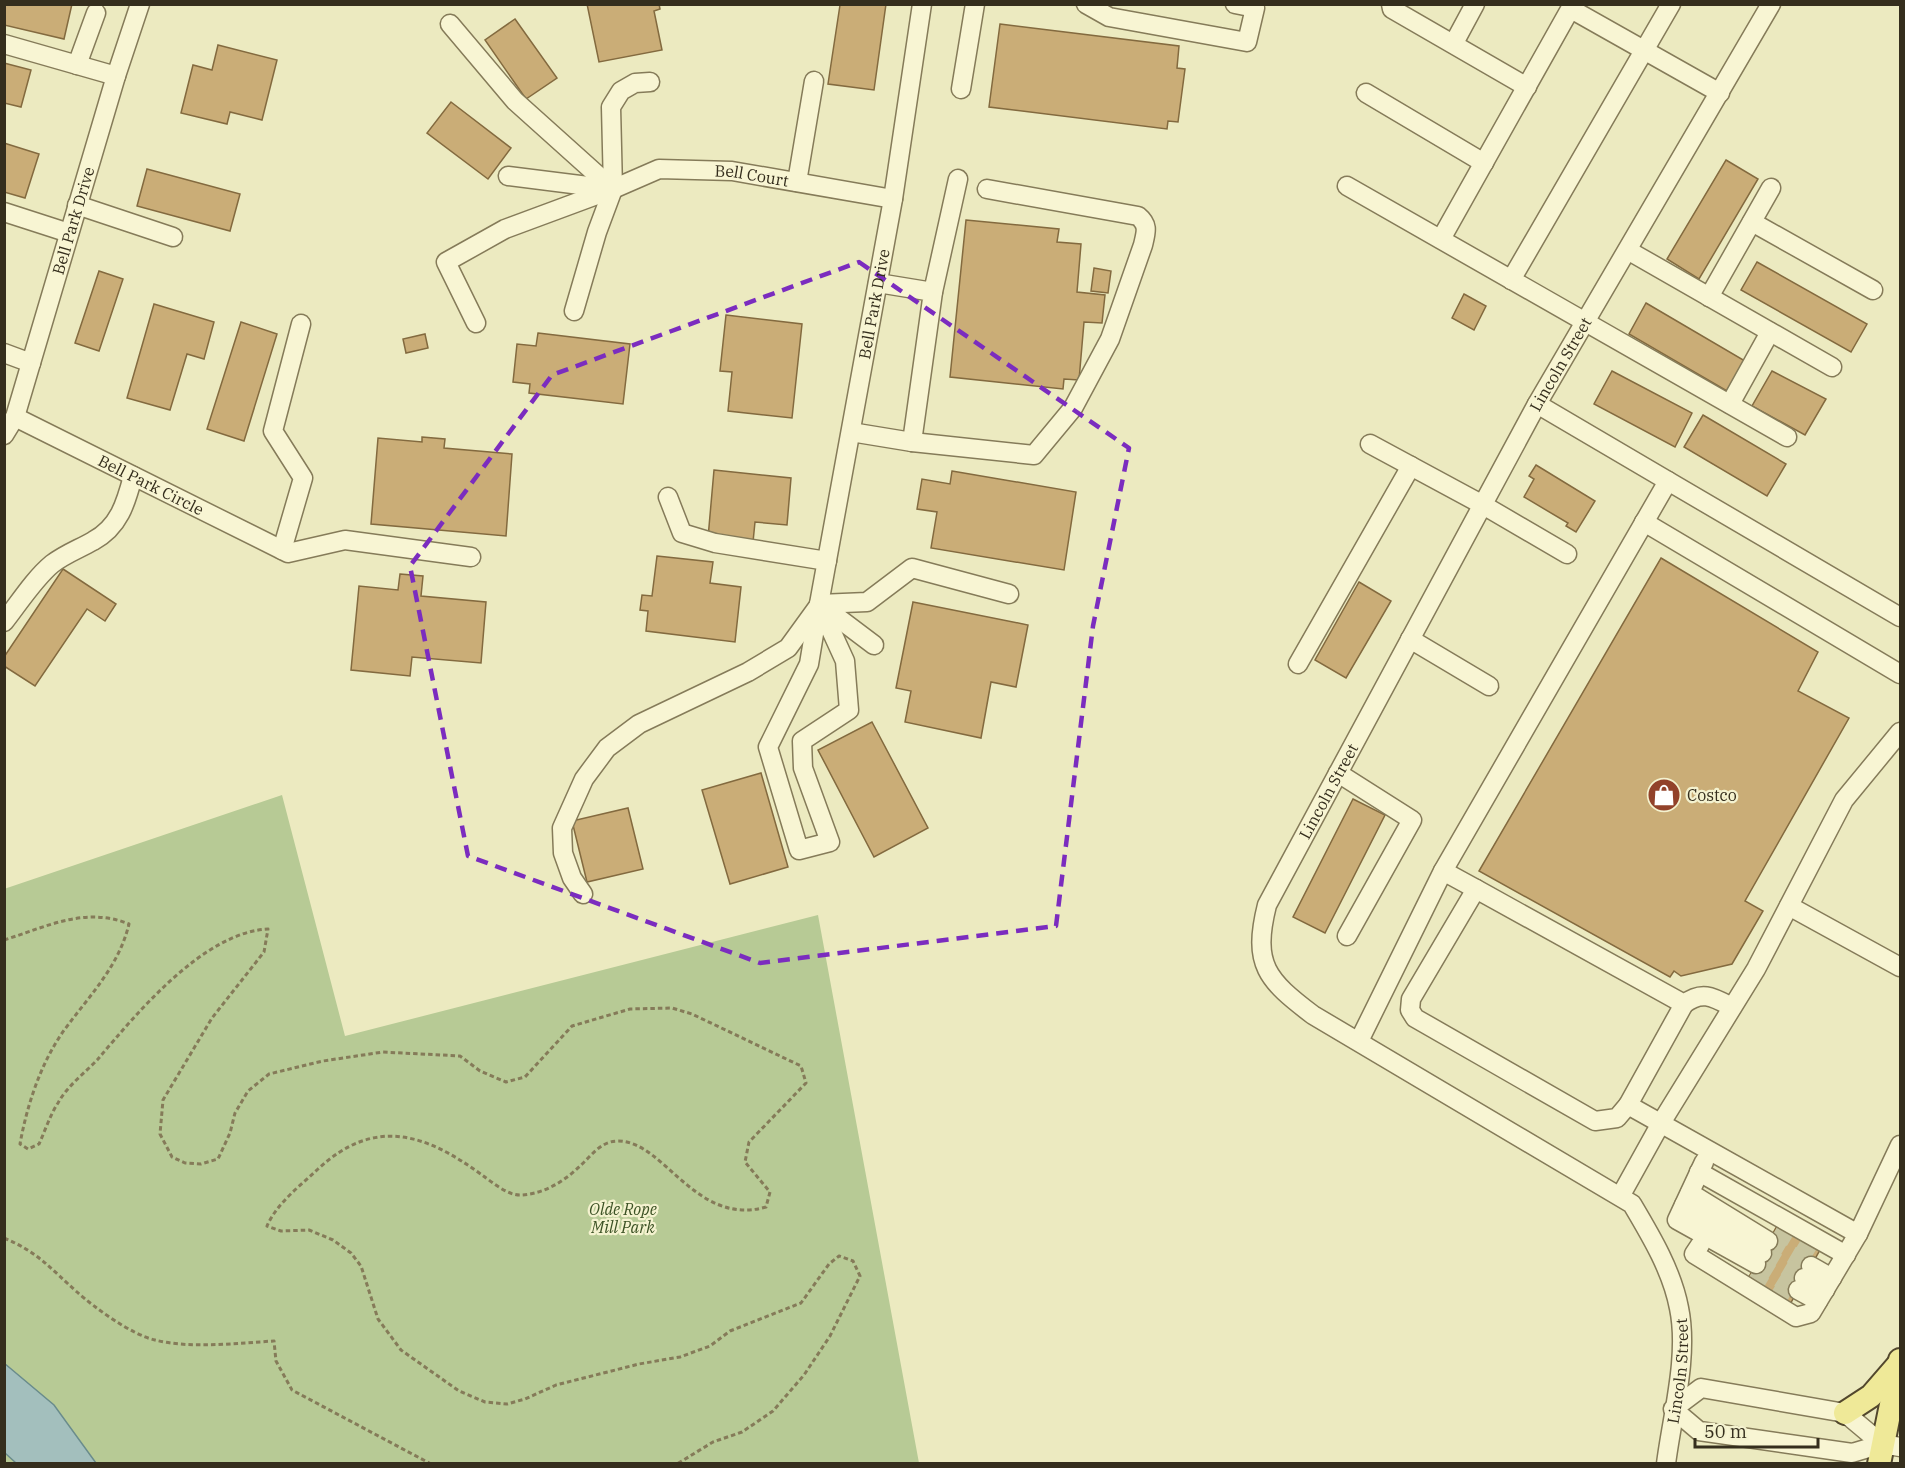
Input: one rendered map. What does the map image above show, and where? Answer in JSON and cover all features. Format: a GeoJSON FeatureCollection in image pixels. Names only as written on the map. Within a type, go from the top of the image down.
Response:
{"type":"FeatureCollection","features":[{"type":"Feature","properties":{"kind":"main road"},"geometry":{"type":"LineString","coordinates":[[1845,1413],[1871,1396],[1900,1361]]}},
{"type":"Feature","properties":{"kind":"main road"},"geometry":{"type":"LineString","coordinates":[[1887,1451],[1900,1361]]}},
{"type":"Feature","properties":{"kind":"street","name":"Bell Park Drive"},"geometry":{"type":"LineString","coordinates":[[4,435],[15,417],[116,76],[140,4]]}},
{"type":"Feature","properties":{"kind":"street","name":"Bell Park Drive"},"geometry":{"type":"LineString","coordinates":[[819,604],[845,661],[849,710],[802,741],[803,768],[830,842],[799,850],[768,747],[809,664],[819,604],[850,432],[893,199],[922,4]]}},
{"type":"Feature","properties":{"kind":"street"},"geometry":{"type":"LineString","coordinates":[[961,89],[975,4]]}},
{"type":"Feature","properties":{"kind":"street"},"geometry":{"type":"LineString","coordinates":[[1086,4],[1109,17],[1247,42],[1255,8],[1235,4]]}},
{"type":"Feature","properties":{"kind":"street"},"geometry":{"type":"LineString","coordinates":[[1391,4],[1392,9],[1527,87]]}},
{"type":"Feature","properties":{"kind":"street"},"geometry":{"type":"LineString","coordinates":[[1454,43],[1475,4]]}},
{"type":"Feature","properties":{"kind":"street"},"geometry":{"type":"LineString","coordinates":[[1511,280],[1671,4]]}},
{"type":"Feature","properties":{"kind":"street","name":"Lincoln Street"},"geometry":{"type":"LineString","coordinates":[[1666,1464],[1682,1354],[1679,1309],[1652,1236],[1632,1204],[1621,1195],[1313,1015],[1277,988],[1263,959],[1260,934],[1267,905],[1537,404],[1587,323],[1771,4]]}},
{"type":"Feature","properties":{"kind":"street"},"geometry":{"type":"LineString","coordinates":[[1441,240],[1572,7],[1720,93]]}},
{"type":"Feature","properties":{"kind":"street"},"geometry":{"type":"LineString","coordinates":[[77,65],[96,13]]}},
{"type":"Feature","properties":{"kind":"street"},"geometry":{"type":"LineString","coordinates":[[450,24],[515,101],[614,189]]}},
{"type":"Feature","properties":{"kind":"street"},"geometry":{"type":"LineString","coordinates":[[4,44],[116,76]]}},
{"type":"Feature","properties":{"kind":"street"},"geometry":{"type":"LineString","coordinates":[[797,182],[814,81]]}},
{"type":"Feature","properties":{"kind":"street"},"geometry":{"type":"LineString","coordinates":[[573,311],[597,232],[614,189],[611,107],[621,91],[635,83],[650,82]]}},
{"type":"Feature","properties":{"kind":"street"},"geometry":{"type":"LineString","coordinates":[[1366,93],[1484,163]]}},
{"type":"Feature","properties":{"kind":"street","name":"Bell Court"},"geometry":{"type":"LineString","coordinates":[[476,323],[446,262],[505,229],[614,189],[659,169],[732,171],[893,199]]}},
{"type":"Feature","properties":{"kind":"street"},"geometry":{"type":"LineString","coordinates":[[508,176],[614,189]]}},
{"type":"Feature","properties":{"kind":"street"},"geometry":{"type":"LineString","coordinates":[[912,442],[933,292],[958,179]]}},
{"type":"Feature","properties":{"kind":"street"},"geometry":{"type":"LineString","coordinates":[[1347,186],[1787,437]]}},
{"type":"Feature","properties":{"kind":"street"},"geometry":{"type":"LineString","coordinates":[[1709,297],[1771,188]]}},
{"type":"Feature","properties":{"kind":"street"},"geometry":{"type":"LineString","coordinates":[[850,432],[912,442],[1034,455],[1040,451],[1073,408],[1110,339],[1143,245],[1147,231],[1145,222],[1138,216],[987,189]]}},
{"type":"Feature","properties":{"kind":"street"},"geometry":{"type":"LineString","coordinates":[[77,205],[173,237]]}},
{"type":"Feature","properties":{"kind":"street"},"geometry":{"type":"LineString","coordinates":[[4,212],[69,233]]}},
{"type":"Feature","properties":{"kind":"street"},"geometry":{"type":"LineString","coordinates":[[1752,222],[1873,290]]}},
{"type":"Feature","properties":{"kind":"street"},"geometry":{"type":"LineString","coordinates":[[1629,251],[1832,367]]}},
{"type":"Feature","properties":{"kind":"street"},"geometry":{"type":"LineString","coordinates":[[878,283],[933,292]]}},
{"type":"Feature","properties":{"kind":"street"},"geometry":{"type":"LineString","coordinates":[[301,324],[273,431],[303,478],[285,551],[345,540],[471,557]]}},
{"type":"Feature","properties":{"kind":"street"},"geometry":{"type":"LineString","coordinates":[[1730,404],[1770,332]]}},
{"type":"Feature","properties":{"kind":"street"},"geometry":{"type":"LineString","coordinates":[[4,353],[30,363]]}},
{"type":"Feature","properties":{"kind":"street"},"geometry":{"type":"LineString","coordinates":[[1537,404],[1900,617]]}},
{"type":"Feature","properties":{"kind":"street","name":"Bell Park Circle"},"geometry":{"type":"LineString","coordinates":[[15,417],[285,551]]}},
{"type":"Feature","properties":{"kind":"street"},"geometry":{"type":"LineString","coordinates":[[1370,444],[1483,505],[1567,554]]}},
{"type":"Feature","properties":{"kind":"street"},"geometry":{"type":"LineString","coordinates":[[1298,664],[1411,466]]}},
{"type":"Feature","properties":{"kind":"street"},"geometry":{"type":"LineString","coordinates":[[4,622],[49,567],[62,556],[95,540],[113,527],[126,504],[133,476]]}},
{"type":"Feature","properties":{"kind":"street"},"geometry":{"type":"LineString","coordinates":[[1359,1041],[1443,871],[1668,481]]}},
{"type":"Feature","properties":{"kind":"street"},"geometry":{"type":"LineString","coordinates":[[668,497],[682,533],[715,543],[827,561]]}},
{"type":"Feature","properties":{"kind":"street"},"geometry":{"type":"LineString","coordinates":[[1644,522],[1900,674]]}},
{"type":"Feature","properties":{"kind":"street"},"geometry":{"type":"LineString","coordinates":[[819,604],[867,603],[912,568],[1009,594]]}},
{"type":"Feature","properties":{"kind":"street"},"geometry":{"type":"LineString","coordinates":[[819,604],[874,645]]}},
{"type":"Feature","properties":{"kind":"street"},"geometry":{"type":"LineString","coordinates":[[583,894],[572,878],[563,853],[562,828],[584,779],[607,748],[639,724],[748,672],[788,648],[819,604]]}},
{"type":"Feature","properties":{"kind":"street"},"geometry":{"type":"LineString","coordinates":[[1410,639],[1489,686]]}},
{"type":"Feature","properties":{"kind":"street"},"geometry":{"type":"LineString","coordinates":[[1621,1195],[1660,1123],[1732,1007],[1789,906],[1844,800],[1900,732]]}},
{"type":"Feature","properties":{"kind":"street"},"geometry":{"type":"LineString","coordinates":[[1338,773],[1412,820],[1347,936]]}},
{"type":"Feature","properties":{"kind":"street"},"geometry":{"type":"LineString","coordinates":[[1443,871],[1683,1004]]}},
{"type":"Feature","properties":{"kind":"street"},"geometry":{"type":"LineString","coordinates":[[1476,889],[1411,999],[1410,1010],[1415,1018],[1595,1121],[1617,1118],[1628,1105],[1683,1004],[1694,996],[1709,994],[1732,1007]]}},
{"type":"Feature","properties":{"kind":"street"},"geometry":{"type":"LineString","coordinates":[[1789,906],[1900,967]]}},
{"type":"Feature","properties":{"kind":"street"},"geometry":{"type":"LineString","coordinates":[[1628,1105],[1858,1234]]}},
{"type":"Feature","properties":{"kind":"street"},"geometry":{"type":"LineString","coordinates":[[1697,1237],[1694,1254],[1796,1317],[1828,1284],[1858,1234],[1900,1145]]}},
{"type":"Feature","properties":{"kind":"street"},"geometry":{"type":"LineString","coordinates":[[1709,1150],[1677,1220],[1697,1237],[1762,1253]]}},
{"type":"Feature","properties":{"kind":"street"},"geometry":{"type":"LineString","coordinates":[[1692,1188],[1762,1253]]}},
{"type":"Feature","properties":{"kind":"street"},"geometry":{"type":"LineString","coordinates":[[1692,1188],[1762,1253]]}},
{"type":"Feature","properties":{"kind":"street"},"geometry":{"type":"LineString","coordinates":[[1692,1188],[1828,1284]]}},
{"type":"Feature","properties":{"kind":"street"},"geometry":{"type":"LineString","coordinates":[[1828,1284],[1805,1278],[1828,1284]]}},
{"type":"Feature","properties":{"kind":"street"},"geometry":{"type":"LineString","coordinates":[[1701,1388],[1845,1413],[1887,1451],[1852,1453],[1699,1431],[1673,1410],[1701,1388]]}},
{"type":"Feature","properties":{"kind":"path"},"geometry":{"type":"LineString","coordinates":[[4,940],[62,920],[110,916],[129,924],[119,954],[98,988],[64,1031],[43,1068],[24,1123],[20,1144],[28,1149],[39,1144],[58,1101],[149,1002],[197,961],[251,930],[268,929],[264,952],[212,1018],[163,1100],[160,1134],[172,1156],[185,1163],[201,1164],[218,1159],[230,1133],[235,1113],[248,1091],[268,1074],[322,1061],[383,1052],[460,1056],[480,1071],[506,1082],[525,1077],[572,1026],[630,1009],[672,1008],[692,1014],[801,1066],[806,1083],[749,1142],[745,1162],[770,1192],[766,1207],[748,1212],[722,1205],[694,1192],[640,1148],[618,1141],[596,1148],[581,1166],[557,1184],[537,1193],[518,1196],[494,1184],[448,1151],[415,1138],[376,1136],[326,1162],[272,1213],[267,1226],[281,1231],[309,1230],[333,1240],[351,1253],[361,1266],[378,1319],[401,1350],[459,1391],[485,1402],[507,1404],[525,1399],[556,1385],[639,1364],[680,1357],[710,1346],[730,1331],[801,1303],[829,1264],[838,1256],[853,1261],[860,1276],[848,1297],[843,1314],[804,1376],[773,1411],[742,1432],[713,1443],[677,1464]]}},
{"type":"Feature","properties":{"kind":"path"},"geometry":{"type":"LineString","coordinates":[[4,1238],[44,1259],[77,1292],[134,1332],[155,1341],[227,1344],[274,1341],[276,1361],[292,1390],[431,1464]]}},
{"type":"Feature","properties":{"kind":"highlighted area"},"geometry":{"type":"Polygon","coordinates":[[[859,262],[1129,448],[1093,626],[1056,926],[760,963],[468,856],[410,566],[552,375],[859,262]]]}},
{"type":"Feature","properties":{"kind":"green space","name":"Olde Rope Mill Park"},"geometry":{"type":"Polygon","coordinates":[[[282,795],[345,1036],[818,915],[919,1463],[5,1463],[4,889],[282,795]]]}},
{"type":"Feature","properties":{"kind":"water"},"geometry":{"type":"Polygon","coordinates":[[[4,1363],[54,1405],[96,1463],[16,1463],[5,1453],[4,1363]]]}},
{"type":"Feature","properties":{"kind":"building"},"geometry":{"type":"Polygon","coordinates":[[[4,4],[72,4],[64,39],[4,25],[4,4]]]}},
{"type":"Feature","properties":{"kind":"building"},"geometry":{"type":"Polygon","coordinates":[[[587,4],[659,4],[660,9],[654,11],[662,50],[599,62],[587,4]]]}},
{"type":"Feature","properties":{"kind":"building"},"geometry":{"type":"Polygon","coordinates":[[[838,4],[886,4],[874,90],[828,84],[840,5],[838,4]]]}},
{"type":"Feature","properties":{"kind":"building"},"geometry":{"type":"Polygon","coordinates":[[[515,19],[557,78],[526,99],[485,40],[515,19]]]}},
{"type":"Feature","properties":{"kind":"building"},"geometry":{"type":"Polygon","coordinates":[[[1000,24],[1179,46],[1177,68],[1185,69],[1178,122],[1168,121],[1167,129],[989,107],[1000,24]]]}},
{"type":"Feature","properties":{"kind":"building"},"geometry":{"type":"Polygon","coordinates":[[[218,45],[277,60],[262,120],[230,112],[227,124],[181,113],[193,65],[212,70],[218,45]]]}},
{"type":"Feature","properties":{"kind":"building"},"geometry":{"type":"Polygon","coordinates":[[[4,63],[31,70],[21,107],[4,103],[4,63]]]}},
{"type":"Feature","properties":{"kind":"building"},"geometry":{"type":"Polygon","coordinates":[[[451,102],[511,148],[488,179],[427,133],[451,102]]]}},
{"type":"Feature","properties":{"kind":"building"},"geometry":{"type":"Polygon","coordinates":[[[4,143],[39,154],[25,198],[4,192],[4,143]]]}},
{"type":"Feature","properties":{"kind":"building"},"geometry":{"type":"Polygon","coordinates":[[[1726,160],[1758,179],[1699,279],[1667,259],[1726,160]]]}},
{"type":"Feature","properties":{"kind":"building"},"geometry":{"type":"Polygon","coordinates":[[[147,169],[240,194],[230,231],[137,206],[147,169]]]}},
{"type":"Feature","properties":{"kind":"building"},"geometry":{"type":"Polygon","coordinates":[[[966,220],[1059,229],[1057,242],[1081,244],[1077,292],[1105,295],[1102,323],[1084,322],[1079,380],[1064,379],[1063,389],[950,377],[966,220]]]}},
{"type":"Feature","properties":{"kind":"building"},"geometry":{"type":"Polygon","coordinates":[[[1757,262],[1867,324],[1851,352],[1741,290],[1757,262]]]}},
{"type":"Feature","properties":{"kind":"building"},"geometry":{"type":"Polygon","coordinates":[[[1094,268],[1111,271],[1108,293],[1091,291],[1094,268]]]}},
{"type":"Feature","properties":{"kind":"building"},"geometry":{"type":"Polygon","coordinates":[[[99,271],[123,279],[99,351],[75,343],[99,271]]]}},
{"type":"Feature","properties":{"kind":"building"},"geometry":{"type":"Polygon","coordinates":[[[1464,294],[1486,306],[1474,330],[1452,318],[1464,294]]]}},
{"type":"Feature","properties":{"kind":"building"},"geometry":{"type":"Polygon","coordinates":[[[1646,303],[1745,361],[1727,391],[1629,334],[1646,303]]]}},
{"type":"Feature","properties":{"kind":"building"},"geometry":{"type":"Polygon","coordinates":[[[154,304],[214,322],[204,359],[187,354],[170,410],[127,398],[154,304]]]}},
{"type":"Feature","properties":{"kind":"building"},"geometry":{"type":"Polygon","coordinates":[[[726,315],[802,324],[792,418],[728,411],[732,372],[720,371],[726,315]]]}},
{"type":"Feature","properties":{"kind":"building"},"geometry":{"type":"Polygon","coordinates":[[[241,322],[277,334],[244,441],[207,429],[241,322]]]}},
{"type":"Feature","properties":{"kind":"building"},"geometry":{"type":"Polygon","coordinates":[[[538,333],[630,344],[623,404],[529,393],[530,384],[513,382],[517,344],[536,346],[538,333]]]}},
{"type":"Feature","properties":{"kind":"building"},"geometry":{"type":"Polygon","coordinates":[[[425,334],[428,348],[406,353],[403,339],[425,334]]]}},
{"type":"Feature","properties":{"kind":"building"},"geometry":{"type":"Polygon","coordinates":[[[1612,371],[1692,413],[1675,447],[1594,404],[1612,371]]]}},
{"type":"Feature","properties":{"kind":"building"},"geometry":{"type":"Polygon","coordinates":[[[1772,371],[1826,399],[1805,435],[1752,406],[1772,371]]]}},
{"type":"Feature","properties":{"kind":"building"},"geometry":{"type":"Polygon","coordinates":[[[1703,415],[1786,464],[1767,496],[1684,447],[1703,415]]]}},
{"type":"Feature","properties":{"kind":"building"},"geometry":{"type":"Polygon","coordinates":[[[422,437],[445,439],[444,448],[512,454],[506,536],[371,524],[378,438],[422,442],[422,437]]]}},
{"type":"Feature","properties":{"kind":"building"},"geometry":{"type":"Polygon","coordinates":[[[1536,465],[1595,501],[1576,532],[1566,526],[1568,523],[1524,497],[1534,479],[1529,476],[1536,465]]]}},
{"type":"Feature","properties":{"kind":"building"},"geometry":{"type":"Polygon","coordinates":[[[714,470],[791,478],[787,525],[755,522],[753,542],[708,538],[714,470]]]}},
{"type":"Feature","properties":{"kind":"building"},"geometry":{"type":"Polygon","coordinates":[[[952,471],[1076,492],[1064,570],[931,548],[937,512],[917,509],[922,479],[950,484],[952,471]]]}},
{"type":"Feature","properties":{"kind":"building"},"geometry":{"type":"Polygon","coordinates":[[[657,556],[713,562],[710,583],[741,587],[735,642],[646,631],[648,611],[640,610],[642,595],[652,596],[657,556]]]}},
{"type":"Feature","properties":{"kind":"building","name":"Costco"},"geometry":{"type":"Polygon","coordinates":[[[1661,558],[1818,652],[1798,691],[1849,718],[1745,901],[1763,911],[1732,964],[1681,976],[1674,971],[1670,977],[1479,871],[1661,558]]]}},
{"type":"Feature","properties":{"kind":"building"},"geometry":{"type":"Polygon","coordinates":[[[63,569],[116,604],[105,621],[87,609],[35,686],[4,666],[4,657],[63,569]]]}},
{"type":"Feature","properties":{"kind":"building"},"geometry":{"type":"Polygon","coordinates":[[[400,574],[423,576],[421,596],[486,602],[481,663],[412,657],[410,676],[351,670],[359,586],[398,590],[400,574]]]}},
{"type":"Feature","properties":{"kind":"building"},"geometry":{"type":"Polygon","coordinates":[[[1359,582],[1391,601],[1346,678],[1315,660],[1359,582]]]}},
{"type":"Feature","properties":{"kind":"building"},"geometry":{"type":"Polygon","coordinates":[[[913,602],[1028,625],[1016,687],[991,682],[981,738],[905,722],[911,691],[896,688],[913,602]]]}},
{"type":"Feature","properties":{"kind":"building"},"geometry":{"type":"Polygon","coordinates":[[[872,722],[928,828],[874,857],[818,750],[872,722]]]}},
{"type":"Feature","properties":{"kind":"building"},"geometry":{"type":"Polygon","coordinates":[[[761,773],[788,867],[730,884],[702,790],[761,773]]]}},
{"type":"Feature","properties":{"kind":"building"},"geometry":{"type":"Polygon","coordinates":[[[1353,799],[1385,815],[1325,933],[1293,917],[1353,799]]]}},
{"type":"Feature","properties":{"kind":"building"},"geometry":{"type":"Polygon","coordinates":[[[628,808],[643,869],[587,882],[572,821],[628,808]]]}},
{"type":"Feature","properties":{"kind":"building"},"geometry":{"type":"Polygon","coordinates":[[[1778,1224],[1821,1248],[1788,1308],[1745,1284],[1778,1224]]]}},
{"type":"Feature","properties":{"kind":"tunnel"},"geometry":{"type":"LineString","coordinates":[[1776,1229],[1818,1254]]}},
{"type":"Feature","properties":{"kind":"tunnel"},"geometry":{"type":"LineString","coordinates":[[1768,1241],[1811,1266]]}},
{"type":"Feature","properties":{"kind":"tunnel"},"geometry":{"type":"LineString","coordinates":[[1762,1253],[1804,1278]]}},
{"type":"Feature","properties":{"kind":"tunnel"},"geometry":{"type":"LineString","coordinates":[[1756,1264],[1798,1290]]}},
{"type":"Feature","properties":{"kind":"tunnel"},"geometry":{"type":"LineString","coordinates":[[1749,1277],[1791,1302]]}},
{"type":"Feature","properties":{"kind":"place","name":"Costco"},"geometry":{"type":"Point","coordinates":[1664,795]}}]}
